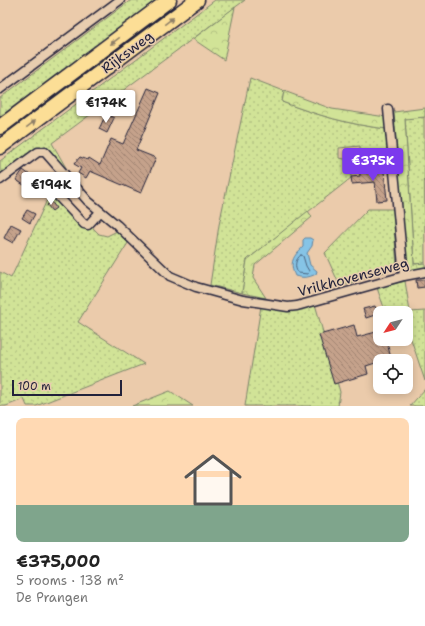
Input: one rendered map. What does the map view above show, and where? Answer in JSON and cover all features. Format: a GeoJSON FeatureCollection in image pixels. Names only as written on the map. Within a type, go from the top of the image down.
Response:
{"type":"FeatureCollection","features":[{"type":"Feature","properties":{"kind":"highway","name":"Rijksweg"},"geometry":{"type":"LineString","coordinates":[[0,127],[169,0]]}},
{"type":"Feature","properties":{"kind":"highway","name":"Rijksweg"},"geometry":{"type":"LineString","coordinates":[[0,148],[197,0]]}},
{"type":"Feature","properties":{"kind":"street"},"geometry":{"type":"LineString","coordinates":[[0,89],[120,0]]}},
{"type":"Feature","properties":{"kind":"street"},"geometry":{"type":"LineString","coordinates":[[388,109],[404,276]]}},
{"type":"Feature","properties":{"kind":"street","name":"Vrilkhovenseweg"},"geometry":{"type":"LineString","coordinates":[[0,180],[38,152],[43,151],[79,192],[170,276],[196,287],[242,300],[288,307],[297,306],[404,276],[425,272]]}},
{"type":"Feature","properties":{"kind":"street"},"geometry":{"type":"LineString","coordinates":[[54,192],[84,224],[88,225],[100,212]]}},
{"type":"Feature","properties":{"kind":"green space"},"geometry":{"type":"Polygon","coordinates":[[[131,0],[157,0],[0,118],[0,98],[131,0]]]}},
{"type":"Feature","properties":{"kind":"green space"},"geometry":{"type":"Polygon","coordinates":[[[215,0],[245,0],[52,143],[73,180],[45,145],[0,177],[0,161],[215,0]]]}},
{"type":"Feature","properties":{"kind":"green space"},"geometry":{"type":"Polygon","coordinates":[[[235,7],[224,60],[193,39],[235,7]]]}},
{"type":"Feature","properties":{"kind":"green space"},"geometry":{"type":"Polygon","coordinates":[[[250,78],[284,91],[282,102],[334,119],[387,129],[389,153],[360,155],[360,146],[339,148],[339,158],[350,160],[351,178],[247,260],[242,293],[210,285],[219,225],[250,78]]]}},
{"type":"Feature","properties":{"kind":"green space"},"geometry":{"type":"Polygon","coordinates":[[[284,91],[332,109],[386,117],[387,129],[334,119],[282,102],[284,91]]]}},
{"type":"Feature","properties":{"kind":"green space"},"geometry":{"type":"Polygon","coordinates":[[[425,108],[425,117],[405,119],[414,264],[425,263],[425,270],[406,273],[394,112],[425,108]]]}},
{"type":"Feature","properties":{"kind":"green space"},"geometry":{"type":"Polygon","coordinates":[[[424,117],[425,263],[414,264],[405,118],[424,117]]]}},
{"type":"Feature","properties":{"kind":"green space"},"geometry":{"type":"Polygon","coordinates":[[[53,187],[99,234],[107,236],[117,231],[128,243],[78,322],[144,364],[36,406],[27,406],[24,399],[6,406],[0,406],[0,272],[11,278],[53,187]]]}},
{"type":"Feature","properties":{"kind":"green space"},"geometry":{"type":"Polygon","coordinates":[[[368,209],[393,209],[397,268],[340,286],[325,253],[368,209]]]}},
{"type":"Feature","properties":{"kind":"green space"},"geometry":{"type":"Polygon","coordinates":[[[308,211],[312,217],[255,265],[253,278],[266,298],[242,293],[247,260],[308,211]]]}},
{"type":"Feature","properties":{"kind":"green space"},"geometry":{"type":"Polygon","coordinates":[[[405,281],[409,306],[383,306],[377,288],[405,281]]]}},
{"type":"Feature","properties":{"kind":"green space"},"geometry":{"type":"Polygon","coordinates":[[[315,304],[340,392],[338,406],[245,406],[261,306],[285,311],[315,304]]]}},
{"type":"Feature","properties":{"kind":"green space"},"geometry":{"type":"Polygon","coordinates":[[[425,311],[425,381],[413,345],[413,312],[425,311]]]}},
{"type":"Feature","properties":{"kind":"green space"},"geometry":{"type":"Polygon","coordinates":[[[425,389],[425,406],[410,406],[425,389]]]}},
{"type":"Feature","properties":{"kind":"green space"},"geometry":{"type":"Polygon","coordinates":[[[170,391],[193,406],[132,406],[170,391]]]}},
{"type":"Feature","properties":{"kind":"water"},"geometry":{"type":"Polygon","coordinates":[[[305,238],[310,238],[313,240],[312,246],[307,253],[310,265],[317,271],[316,274],[308,277],[295,276],[292,263],[294,257],[303,247],[303,240],[305,238]]]}},
{"type":"Feature","properties":{"kind":"building"},"geometry":{"type":"Polygon","coordinates":[[[148,88],[160,93],[136,150],[156,158],[141,193],[90,171],[86,178],[78,173],[81,168],[74,164],[80,157],[88,160],[89,158],[100,165],[111,139],[123,144],[148,88]]]}},
{"type":"Feature","properties":{"kind":"building"},"geometry":{"type":"Polygon","coordinates":[[[106,114],[114,118],[107,133],[99,129],[106,114]]]}},
{"type":"Feature","properties":{"kind":"building"},"geometry":{"type":"Polygon","coordinates":[[[366,166],[367,173],[384,171],[387,200],[377,201],[375,182],[352,184],[351,177],[360,176],[359,167],[366,166]]]}},
{"type":"Feature","properties":{"kind":"building"},"geometry":{"type":"Polygon","coordinates":[[[23,170],[42,184],[39,189],[36,187],[35,189],[26,183],[24,185],[16,180],[23,170]]]}},
{"type":"Feature","properties":{"kind":"building"},"geometry":{"type":"Polygon","coordinates":[[[51,201],[56,208],[52,211],[47,205],[51,201]]]}},
{"type":"Feature","properties":{"kind":"building"},"geometry":{"type":"Polygon","coordinates":[[[27,210],[35,214],[30,223],[22,218],[27,210]]]}},
{"type":"Feature","properties":{"kind":"building"},"geometry":{"type":"Polygon","coordinates":[[[11,224],[21,229],[13,243],[4,238],[11,224]]]}},
{"type":"Feature","properties":{"kind":"building"},"geometry":{"type":"Polygon","coordinates":[[[416,280],[425,280],[425,287],[417,288],[416,280]]]}},
{"type":"Feature","properties":{"kind":"building"},"geometry":{"type":"Polygon","coordinates":[[[373,306],[373,316],[366,318],[363,309],[373,306]]]}},
{"type":"Feature","properties":{"kind":"building"},"geometry":{"type":"Polygon","coordinates":[[[354,325],[357,337],[373,333],[373,346],[388,346],[390,354],[373,354],[373,364],[366,366],[368,374],[334,384],[319,335],[354,325]]]}}]}
